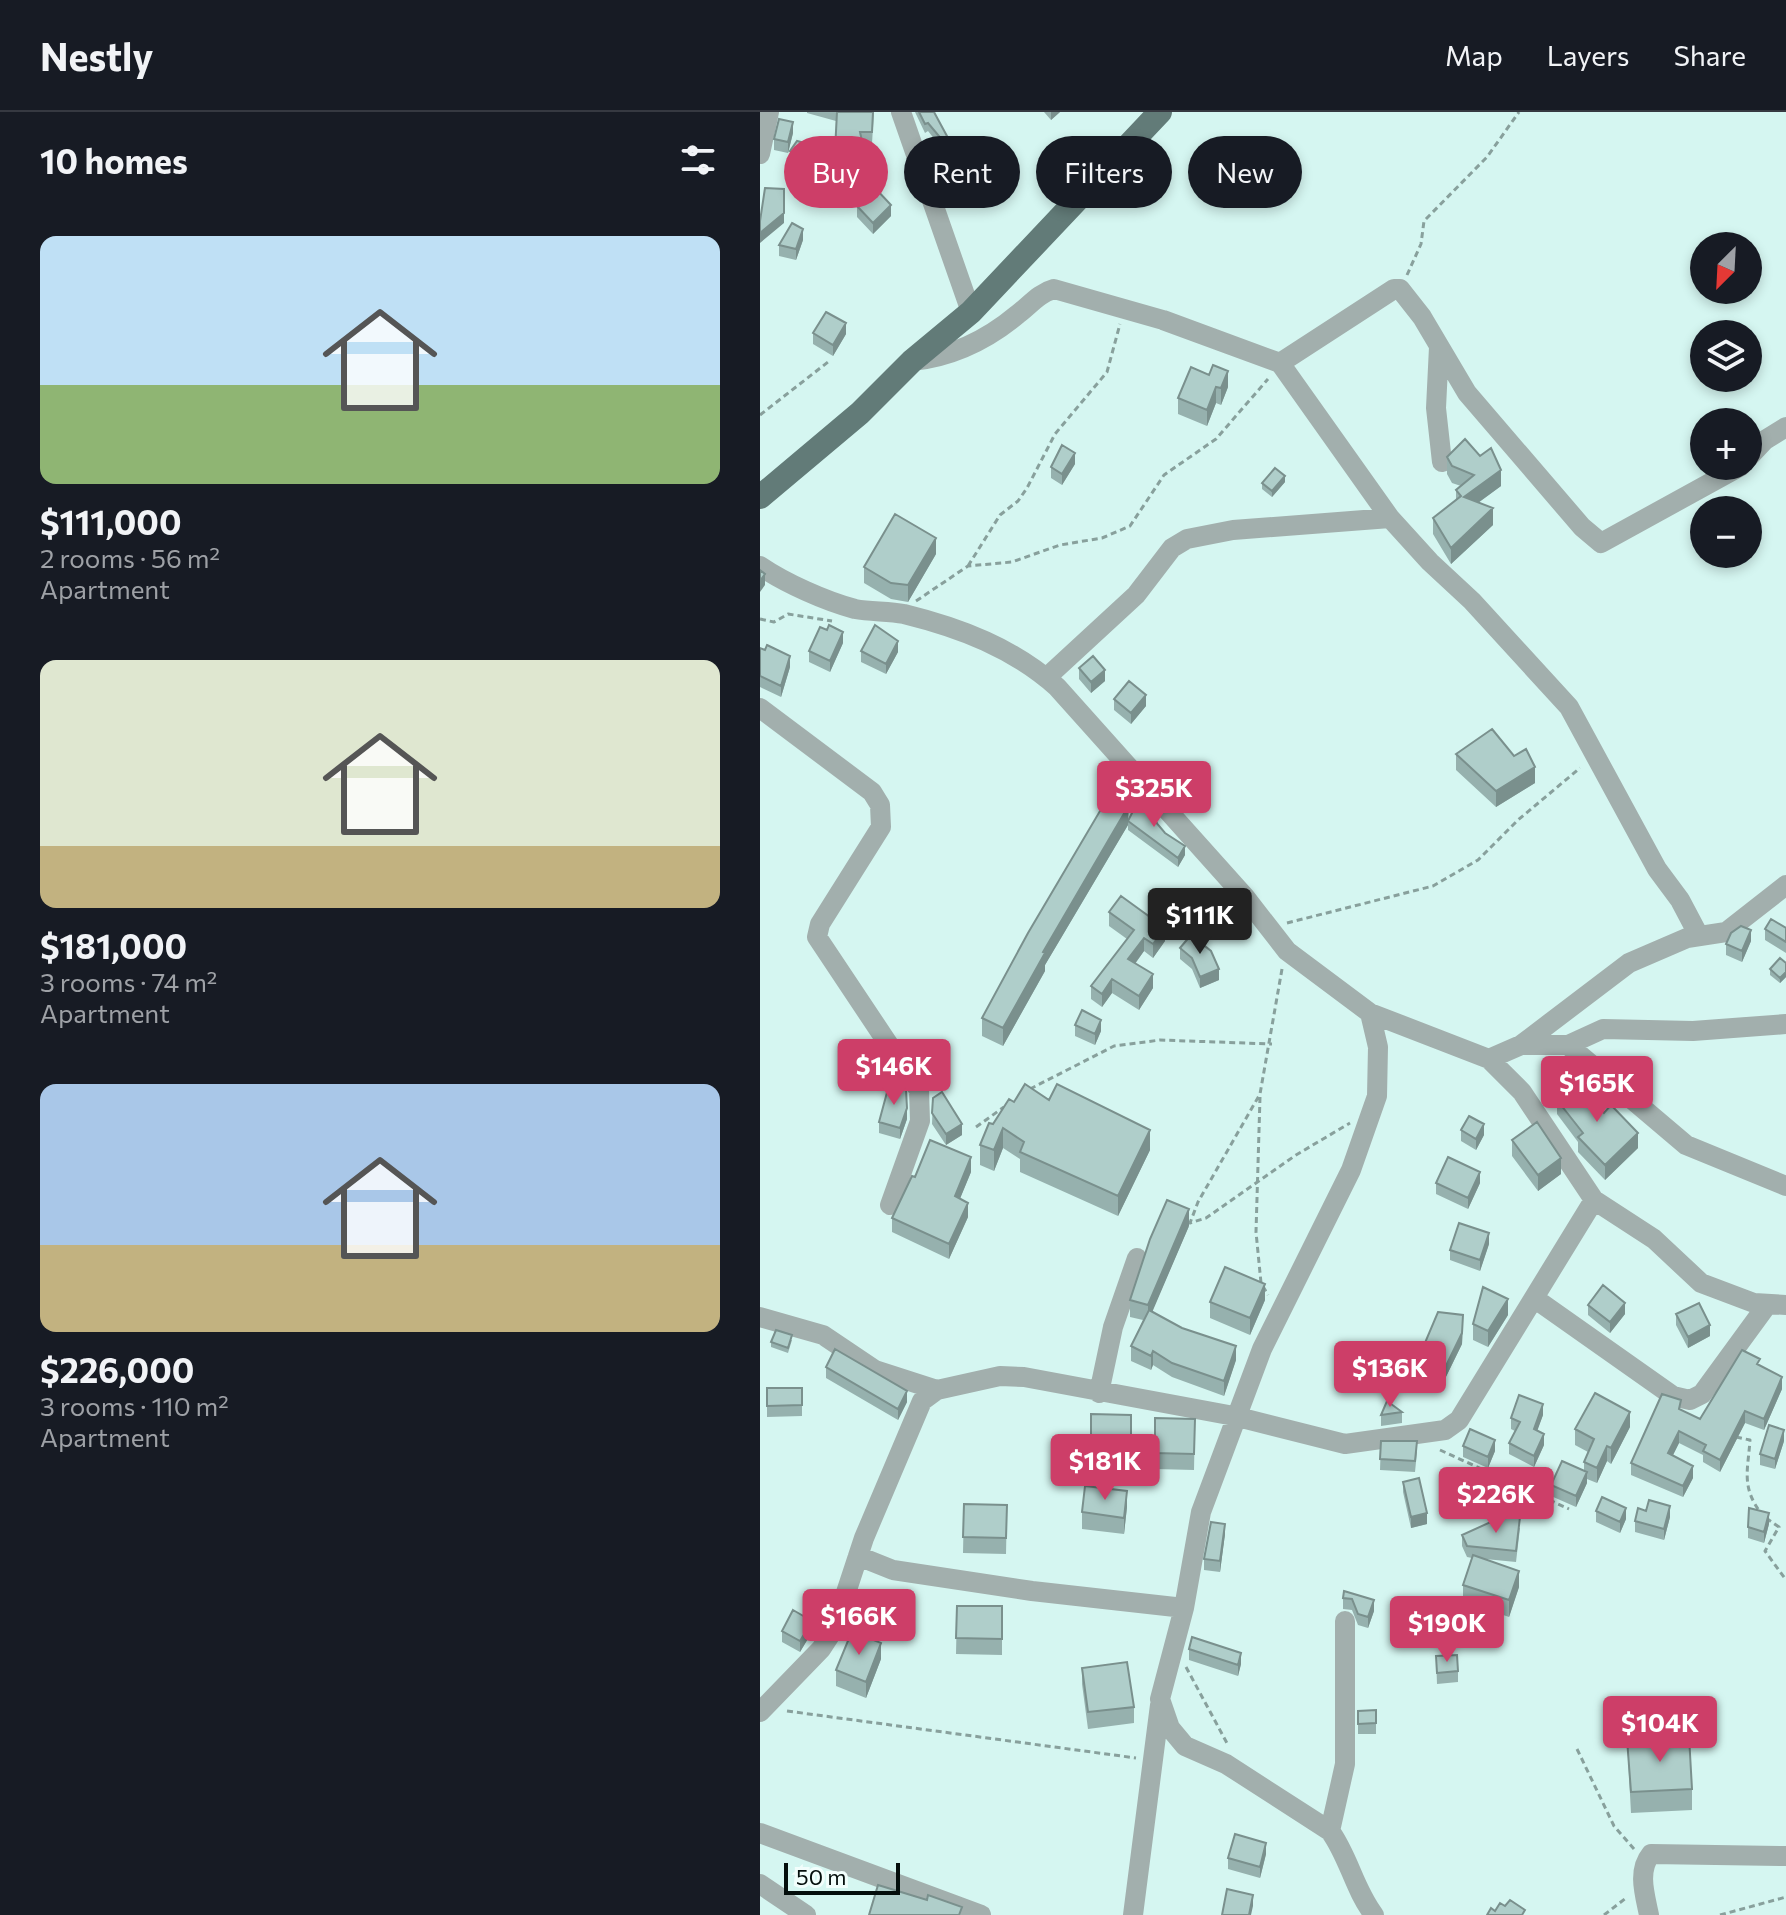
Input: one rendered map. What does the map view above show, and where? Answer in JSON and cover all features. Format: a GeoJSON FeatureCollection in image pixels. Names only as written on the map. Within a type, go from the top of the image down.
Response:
{"type":"FeatureCollection","features":[{"type":"Feature","properties":{"kind":"main road"},"geometry":{"type":"LineString","coordinates":[[760,497],[860,413],[912,361],[971,312],[1160,112]]}},
{"type":"Feature","properties":{"kind":"street"},"geometry":{"type":"LineString","coordinates":[[901,112],[971,312]]}},
{"type":"Feature","properties":{"kind":"street"},"geometry":{"type":"LineString","coordinates":[[760,154],[765,119]]}},
{"type":"Feature","properties":{"kind":"street"},"geometry":{"type":"LineString","coordinates":[[912,361],[944,358],[982,339],[1040,295],[1054,289],[1069,291],[1280,363],[1390,518],[1535,667],[1583,729],[1594,756],[1699,936]]}},
{"type":"Feature","properties":{"kind":"street"},"geometry":{"type":"LineString","coordinates":[[1280,363],[1394,289],[1400,289],[1467,393],[1596,541],[1607,543],[1717,480]]}},
{"type":"Feature","properties":{"kind":"street"},"geometry":{"type":"LineString","coordinates":[[1439,347],[1436,408],[1442,462]]}},
{"type":"Feature","properties":{"kind":"street"},"geometry":{"type":"LineString","coordinates":[[1762,443],[1786,427]]}},
{"type":"Feature","properties":{"kind":"street"},"geometry":{"type":"LineString","coordinates":[[1046,678],[1136,595],[1172,548],[1187,539],[1233,530],[1390,518]]}},
{"type":"Feature","properties":{"kind":"street"},"geometry":{"type":"LineString","coordinates":[[760,566],[856,609],[902,614],[1003,647],[1046,678],[1287,951],[1370,1013],[1489,1059],[1522,1092],[1594,1200],[1654,1239],[1701,1283],[1721,1293],[1776,1305],[1702,1394],[1690,1400],[1673,1396],[1534,1298]]}},
{"type":"Feature","properties":{"kind":"street"},"geometry":{"type":"LineString","coordinates":[[760,708],[872,792],[880,805],[878,832],[820,924],[817,937],[919,1090],[920,1121],[890,1205]]}},
{"type":"Feature","properties":{"kind":"street"},"geometry":{"type":"LineString","coordinates":[[1489,1059],[1521,1045],[1629,963],[1699,936],[1726,932],[1786,885]]}},
{"type":"Feature","properties":{"kind":"street"},"geometry":{"type":"LineString","coordinates":[[1133,1915],[1160,1699],[1184,1608],[1201,1512],[1234,1416],[1262,1349],[1351,1170],[1373,1109],[1377,1096],[1378,1047],[1370,1013]]}},
{"type":"Feature","properties":{"kind":"street"},"geometry":{"type":"LineString","coordinates":[[1521,1045],[1568,1045],[1603,1029],[1693,1031],[1786,1024]]}},
{"type":"Feature","properties":{"kind":"street"},"geometry":{"type":"LineString","coordinates":[[1568,1045],[1686,1145],[1786,1186]]}},
{"type":"Feature","properties":{"kind":"street"},"geometry":{"type":"LineString","coordinates":[[760,1317],[823,1335],[882,1374],[937,1390],[1012,1376],[1234,1416],[1345,1444],[1407,1437],[1445,1430],[1459,1420],[1594,1200]]}},
{"type":"Feature","properties":{"kind":"street"},"geometry":{"type":"LineString","coordinates":[[1099,1393],[1113,1327],[1137,1258]]}},
{"type":"Feature","properties":{"kind":"street"},"geometry":{"type":"LineString","coordinates":[[764,1709],[827,1641],[839,1618],[858,1556],[916,1411],[937,1390]]}},
{"type":"Feature","properties":{"kind":"street"},"geometry":{"type":"LineString","coordinates":[[858,1556],[893,1570],[1032,1591],[1184,1608]]}},
{"type":"Feature","properties":{"kind":"street"},"geometry":{"type":"LineString","coordinates":[[1330,1831],[1345,1764],[1345,1621]]}},
{"type":"Feature","properties":{"kind":"street"},"geometry":{"type":"LineString","coordinates":[[1160,1699],[1170,1728],[1185,1746],[1226,1764],[1330,1831],[1340,1844],[1363,1900],[1374,1915]]}},
{"type":"Feature","properties":{"kind":"street"},"geometry":{"type":"LineString","coordinates":[[1152,1760],[1185,1746]]}},
{"type":"Feature","properties":{"kind":"street"},"geometry":{"type":"LineString","coordinates":[[760,1833],[981,1915]]}},
{"type":"Feature","properties":{"kind":"street"},"geometry":{"type":"LineString","coordinates":[[1649,1915],[1643,1887],[1646,1861],[1656,1853],[1786,1856]]}},
{"type":"Feature","properties":{"kind":"street"},"geometry":{"type":"LineString","coordinates":[[760,1884],[806,1915]]}},
{"type":"Feature","properties":{"kind":"path"},"geometry":{"type":"LineString","coordinates":[[1400,289],[1417,255],[1424,221],[1487,157],[1519,112]]}},
{"type":"Feature","properties":{"kind":"path"},"geometry":{"type":"LineString","coordinates":[[902,614],[923,594],[968,566],[1000,515],[1018,501],[1055,434],[1107,372],[1115,350],[1115,332],[1127,311]]}},
{"type":"Feature","properties":{"kind":"path"},"geometry":{"type":"LineString","coordinates":[[760,415],[828,362]]}},
{"type":"Feature","properties":{"kind":"path"},"geometry":{"type":"LineString","coordinates":[[968,566],[1012,562],[1060,545],[1102,538],[1130,526],[1164,475],[1216,439],[1280,363]]}},
{"type":"Feature","properties":{"kind":"path"},"geometry":{"type":"LineString","coordinates":[[760,619],[774,622],[788,614],[829,622],[856,609]]}},
{"type":"Feature","properties":{"kind":"path"},"geometry":{"type":"LineString","coordinates":[[1268,926],[1385,901],[1433,886],[1478,860],[1518,820],[1594,756]]}},
{"type":"Feature","properties":{"kind":"path"},"geometry":{"type":"LineString","coordinates":[[1270,1299],[1261,1283],[1256,1232],[1260,1094],[1272,1044],[1274,1001],[1287,951]]}},
{"type":"Feature","properties":{"kind":"path"},"geometry":{"type":"LineString","coordinates":[[1020,1096],[1114,1046],[1160,1040],[1272,1044]]}},
{"type":"Feature","properties":{"kind":"path"},"geometry":{"type":"LineString","coordinates":[[1260,1094],[1198,1202],[1190,1223],[1206,1218],[1259,1184],[1296,1155],[1373,1109]]}},
{"type":"Feature","properties":{"kind":"path"},"geometry":{"type":"LineString","coordinates":[[976,1127],[1009,1104]]}},
{"type":"Feature","properties":{"kind":"path"},"geometry":{"type":"LineString","coordinates":[[1729,1434],[1750,1440],[1747,1485],[1752,1503],[1779,1527],[1765,1551],[1786,1580]]}},
{"type":"Feature","properties":{"kind":"path"},"geometry":{"type":"LineString","coordinates":[[1407,1437],[1569,1509]]}},
{"type":"Feature","properties":{"kind":"path"},"geometry":{"type":"LineString","coordinates":[[1174,1646],[1244,1777]]}},
{"type":"Feature","properties":{"kind":"path"},"geometry":{"type":"LineString","coordinates":[[764,1709],[1152,1760]]}},
{"type":"Feature","properties":{"kind":"path"},"geometry":{"type":"LineString","coordinates":[[1577,1749],[1614,1826],[1646,1861]]}},
{"type":"Feature","properties":{"kind":"path"},"geometry":{"type":"LineString","coordinates":[[1604,1915],[1643,1887]]}},
{"type":"Feature","properties":{"kind":"path"},"geometry":{"type":"LineString","coordinates":[[1720,1915],[1786,1897]]}},
{"type":"Feature","properties":{"kind":"building"},"geometry":{"type":"Polygon","coordinates":[[[837,112],[873,112],[872,132],[860,132],[861,136],[836,136],[837,112]]]}},
{"type":"Feature","properties":{"kind":"building"},"geometry":{"type":"Polygon","coordinates":[[[919,112],[934,112],[947,136],[939,136],[928,123],[925,124],[919,112]]]}},
{"type":"Feature","properties":{"kind":"building"},"geometry":{"type":"Polygon","coordinates":[[[779,119],[793,122],[790,136],[784,136],[784,141],[774,139],[779,119]]]}},
{"type":"Feature","properties":{"kind":"building"},"geometry":{"type":"Polygon","coordinates":[[[765,188],[784,189],[784,213],[760,233],[765,188]]]}},
{"type":"Feature","properties":{"kind":"building"},"geometry":{"type":"Polygon","coordinates":[[[859,208],[888,208],[873,223],[859,208]]]}},
{"type":"Feature","properties":{"kind":"building"},"geometry":{"type":"Polygon","coordinates":[[[792,223],[803,229],[796,249],[779,245],[792,223]]]}},
{"type":"Feature","properties":{"kind":"building"},"geometry":{"type":"Polygon","coordinates":[[[826,312],[846,323],[833,345],[813,333],[826,312]]]}},
{"type":"Feature","properties":{"kind":"building"},"geometry":{"type":"Polygon","coordinates":[[[1213,365],[1228,371],[1221,388],[1216,387],[1207,410],[1178,398],[1191,367],[1209,375],[1213,365]]]}},
{"type":"Feature","properties":{"kind":"building"},"geometry":{"type":"Polygon","coordinates":[[[1465,439],[1480,456],[1491,448],[1501,470],[1464,497],[1493,508],[1451,548],[1433,518],[1461,496],[1456,490],[1474,475],[1452,466],[1447,457],[1465,439]]]}},
{"type":"Feature","properties":{"kind":"building"},"geometry":{"type":"Polygon","coordinates":[[[1062,445],[1075,453],[1062,474],[1051,467],[1062,445]]]}},
{"type":"Feature","properties":{"kind":"building"},"geometry":{"type":"Polygon","coordinates":[[[1275,468],[1285,476],[1272,491],[1262,483],[1275,468]]]}},
{"type":"Feature","properties":{"kind":"building"},"geometry":{"type":"Polygon","coordinates":[[[895,514],[936,538],[908,585],[891,583],[864,567],[895,514]]]}},
{"type":"Feature","properties":{"kind":"building"},"geometry":{"type":"Polygon","coordinates":[[[829,625],[843,632],[830,661],[809,651],[820,627],[827,630],[829,625]]]}},
{"type":"Feature","properties":{"kind":"building"},"geometry":{"type":"Polygon","coordinates":[[[875,625],[898,641],[886,664],[861,651],[875,625]]]}},
{"type":"Feature","properties":{"kind":"building"},"geometry":{"type":"Polygon","coordinates":[[[767,645],[790,656],[781,686],[760,676],[760,648],[765,650],[767,645]]]}},
{"type":"Feature","properties":{"kind":"building"},"geometry":{"type":"Polygon","coordinates":[[[1093,656],[1105,670],[1091,682],[1079,668],[1093,656]]]}},
{"type":"Feature","properties":{"kind":"building"},"geometry":{"type":"Polygon","coordinates":[[[1129,681],[1146,695],[1131,713],[1114,699],[1129,681]]]}},
{"type":"Feature","properties":{"kind":"building"},"geometry":{"type":"Polygon","coordinates":[[[1492,729],[1514,756],[1526,749],[1535,767],[1496,791],[1456,754],[1492,729]]]}},
{"type":"Feature","properties":{"kind":"building"},"geometry":{"type":"Polygon","coordinates":[[[1110,794],[1129,805],[1043,952],[1003,1028],[982,1018],[1028,933],[1110,794]]]}},
{"type":"Feature","properties":{"kind":"building"},"geometry":{"type":"Polygon","coordinates":[[[1138,801],[1158,813],[1154,820],[1165,833],[1185,846],[1178,858],[1128,821],[1138,801]]]}},
{"type":"Feature","properties":{"kind":"building"},"geometry":{"type":"Polygon","coordinates":[[[1121,896],[1165,928],[1153,944],[1144,938],[1128,959],[1153,974],[1139,996],[1112,979],[1102,994],[1091,986],[1134,930],[1109,912],[1121,896]]]}},
{"type":"Feature","properties":{"kind":"building"},"geometry":{"type":"Polygon","coordinates":[[[1771,919],[1786,928],[1786,942],[1765,929],[1771,919]]]}},
{"type":"Feature","properties":{"kind":"building"},"geometry":{"type":"Polygon","coordinates":[[[1741,926],[1751,930],[1742,951],[1726,944],[1731,933],[1741,926]]]}},
{"type":"Feature","properties":{"kind":"building"},"geometry":{"type":"Polygon","coordinates":[[[1191,935],[1211,951],[1219,969],[1200,977],[1192,958],[1180,948],[1191,935]]]}},
{"type":"Feature","properties":{"kind":"building"},"geometry":{"type":"Polygon","coordinates":[[[1780,958],[1786,963],[1786,972],[1780,978],[1770,969],[1780,958]]]}},
{"type":"Feature","properties":{"kind":"building"},"geometry":{"type":"Polygon","coordinates":[[[1082,1010],[1101,1020],[1095,1034],[1075,1025],[1082,1010]]]}},
{"type":"Feature","properties":{"kind":"building"},"geometry":{"type":"Polygon","coordinates":[[[1580,1082],[1604,1113],[1611,1105],[1638,1133],[1605,1165],[1578,1137],[1583,1133],[1557,1100],[1580,1082]]]}},
{"type":"Feature","properties":{"kind":"building"},"geometry":{"type":"Polygon","coordinates":[[[1025,1084],[1049,1100],[1057,1084],[1150,1130],[1118,1196],[1020,1152],[1024,1142],[1003,1128],[994,1150],[980,1145],[989,1123],[993,1124],[1009,1099],[1014,1102],[1025,1084]]]}},
{"type":"Feature","properties":{"kind":"building"},"geometry":{"type":"Polygon","coordinates":[[[889,1085],[906,1090],[907,1108],[900,1128],[879,1122],[889,1085]]]}},
{"type":"Feature","properties":{"kind":"building"},"geometry":{"type":"Polygon","coordinates":[[[942,1092],[962,1124],[946,1134],[932,1113],[933,1098],[942,1092]]]}},
{"type":"Feature","properties":{"kind":"building"},"geometry":{"type":"Polygon","coordinates":[[[1469,1116],[1484,1124],[1476,1139],[1461,1130],[1469,1116]]]}},
{"type":"Feature","properties":{"kind":"building"},"geometry":{"type":"Polygon","coordinates":[[[1537,1122],[1561,1158],[1538,1175],[1512,1140],[1537,1122]]]}},
{"type":"Feature","properties":{"kind":"building"},"geometry":{"type":"Polygon","coordinates":[[[930,1140],[971,1157],[955,1196],[968,1203],[949,1244],[892,1218],[912,1176],[915,1177],[930,1140]]]}},
{"type":"Feature","properties":{"kind":"building"},"geometry":{"type":"Polygon","coordinates":[[[1448,1157],[1480,1172],[1468,1198],[1436,1183],[1448,1157]]]}},
{"type":"Feature","properties":{"kind":"building"},"geometry":{"type":"Polygon","coordinates":[[[1167,1200],[1189,1209],[1148,1305],[1130,1300],[1150,1239],[1167,1200]]]}},
{"type":"Feature","properties":{"kind":"building"},"geometry":{"type":"Polygon","coordinates":[[[1459,1223],[1489,1233],[1480,1260],[1450,1250],[1459,1223]]]}},
{"type":"Feature","properties":{"kind":"building"},"geometry":{"type":"Polygon","coordinates":[[[1225,1267],[1265,1284],[1250,1318],[1210,1302],[1225,1267]]]}},
{"type":"Feature","properties":{"kind":"building"},"geometry":{"type":"Polygon","coordinates":[[[1603,1285],[1625,1303],[1610,1322],[1588,1305],[1603,1285]]]}},
{"type":"Feature","properties":{"kind":"building"},"geometry":{"type":"Polygon","coordinates":[[[1483,1287],[1508,1299],[1488,1331],[1473,1324],[1483,1287]]]}},
{"type":"Feature","properties":{"kind":"building"},"geometry":{"type":"Polygon","coordinates":[[[1699,1303],[1710,1325],[1688,1337],[1676,1314],[1699,1303]]]}},
{"type":"Feature","properties":{"kind":"building"},"geometry":{"type":"Polygon","coordinates":[[[1149,1310],[1182,1328],[1236,1346],[1224,1381],[1172,1363],[1153,1351],[1151,1356],[1131,1346],[1149,1310]]]}},
{"type":"Feature","properties":{"kind":"building"},"geometry":{"type":"Polygon","coordinates":[[[1438,1312],[1463,1315],[1462,1333],[1441,1376],[1416,1364],[1438,1312]]]}},
{"type":"Feature","properties":{"kind":"building"},"geometry":{"type":"Polygon","coordinates":[[[776,1330],[792,1335],[788,1348],[771,1342],[776,1330]]]}},
{"type":"Feature","properties":{"kind":"building"},"geometry":{"type":"Polygon","coordinates":[[[835,1349],[907,1391],[898,1409],[826,1367],[835,1349]]]}},
{"type":"Feature","properties":{"kind":"building"},"geometry":{"type":"Polygon","coordinates":[[[1742,1350],[1760,1359],[1757,1364],[1782,1377],[1764,1419],[1745,1411],[1720,1460],[1703,1451],[1706,1445],[1679,1431],[1668,1453],[1693,1466],[1683,1486],[1631,1463],[1662,1394],[1681,1400],[1679,1409],[1700,1419],[1742,1350]]]}},
{"type":"Feature","properties":{"kind":"building"},"geometry":{"type":"Polygon","coordinates":[[[767,1388],[802,1388],[802,1405],[767,1406],[767,1388]]]}},
{"type":"Feature","properties":{"kind":"building"},"geometry":{"type":"Polygon","coordinates":[[[1595,1393],[1630,1412],[1611,1448],[1607,1446],[1597,1468],[1584,1462],[1594,1439],[1575,1429],[1595,1393]]]}},
{"type":"Feature","properties":{"kind":"building"},"geometry":{"type":"Polygon","coordinates":[[[1519,1395],[1543,1404],[1534,1429],[1544,1434],[1534,1456],[1509,1443],[1520,1422],[1511,1418],[1519,1395]]]}},
{"type":"Feature","properties":{"kind":"building"},"geometry":{"type":"Polygon","coordinates":[[[1387,1401],[1402,1412],[1381,1415],[1387,1401]]]}},
{"type":"Feature","properties":{"kind":"building"},"geometry":{"type":"Polygon","coordinates":[[[1091,1414],[1131,1415],[1131,1454],[1091,1453],[1091,1414]]]}},
{"type":"Feature","properties":{"kind":"building"},"geometry":{"type":"Polygon","coordinates":[[[1155,1418],[1195,1419],[1194,1454],[1155,1453],[1155,1418]]]}},
{"type":"Feature","properties":{"kind":"building"},"geometry":{"type":"Polygon","coordinates":[[[1769,1425],[1784,1430],[1775,1459],[1760,1454],[1769,1425]]]}},
{"type":"Feature","properties":{"kind":"building"},"geometry":{"type":"Polygon","coordinates":[[[1470,1429],[1495,1440],[1488,1457],[1463,1446],[1470,1429]]]}},
{"type":"Feature","properties":{"kind":"building"},"geometry":{"type":"Polygon","coordinates":[[[1381,1441],[1417,1441],[1415,1461],[1380,1459],[1381,1441]]]}},
{"type":"Feature","properties":{"kind":"building"},"geometry":{"type":"Polygon","coordinates":[[[1562,1461],[1587,1472],[1576,1496],[1551,1485],[1562,1461]]]}},
{"type":"Feature","properties":{"kind":"building"},"geometry":{"type":"Polygon","coordinates":[[[1419,1478],[1427,1513],[1411,1517],[1403,1482],[1419,1478]]]}},
{"type":"Feature","properties":{"kind":"building"},"geometry":{"type":"Polygon","coordinates":[[[1085,1486],[1127,1491],[1124,1518],[1082,1512],[1085,1486]]]}},
{"type":"Feature","properties":{"kind":"building"},"geometry":{"type":"Polygon","coordinates":[[[1602,1497],[1626,1508],[1620,1522],[1596,1511],[1602,1497]]]}},
{"type":"Feature","properties":{"kind":"building"},"geometry":{"type":"Polygon","coordinates":[[[1649,1500],[1670,1506],[1664,1529],[1635,1521],[1638,1508],[1646,1511],[1649,1500]]]}},
{"type":"Feature","properties":{"kind":"building"},"geometry":{"type":"Polygon","coordinates":[[[964,1504],[1007,1505],[1006,1538],[963,1537],[964,1504]]]}},
{"type":"Feature","properties":{"kind":"building"},"geometry":{"type":"Polygon","coordinates":[[[1749,1508],[1769,1513],[1764,1532],[1748,1527],[1749,1508]]]}},
{"type":"Feature","properties":{"kind":"building"},"geometry":{"type":"Polygon","coordinates":[[[1504,1516],[1520,1517],[1516,1551],[1467,1546],[1462,1535],[1504,1516]]]}},
{"type":"Feature","properties":{"kind":"building"},"geometry":{"type":"Polygon","coordinates":[[[1211,1522],[1225,1524],[1220,1561],[1204,1559],[1211,1522]]]}},
{"type":"Feature","properties":{"kind":"building"},"geometry":{"type":"Polygon","coordinates":[[[1473,1555],[1519,1571],[1509,1600],[1463,1585],[1473,1555]]]}},
{"type":"Feature","properties":{"kind":"building"},"geometry":{"type":"Polygon","coordinates":[[[1344,1591],[1374,1600],[1368,1617],[1358,1614],[1352,1599],[1343,1598],[1344,1591]]]}},
{"type":"Feature","properties":{"kind":"building"},"geometry":{"type":"Polygon","coordinates":[[[957,1606],[1002,1606],[1002,1639],[956,1638],[957,1606]]]}},
{"type":"Feature","properties":{"kind":"building"},"geometry":{"type":"Polygon","coordinates":[[[793,1610],[812,1621],[800,1641],[782,1631],[793,1610]]]}},
{"type":"Feature","properties":{"kind":"building"},"geometry":{"type":"Polygon","coordinates":[[[852,1631],[881,1643],[866,1682],[836,1670],[852,1631]]]}},
{"type":"Feature","properties":{"kind":"building"},"geometry":{"type":"Polygon","coordinates":[[[1192,1637],[1241,1653],[1238,1665],[1189,1649],[1192,1637]]]}},
{"type":"Feature","properties":{"kind":"building"},"geometry":{"type":"Polygon","coordinates":[[[1457,1655],[1458,1671],[1437,1673],[1436,1656],[1457,1655]]]}},
{"type":"Feature","properties":{"kind":"building"},"geometry":{"type":"Polygon","coordinates":[[[1127,1662],[1134,1707],[1088,1712],[1082,1668],[1127,1662]]]}},
{"type":"Feature","properties":{"kind":"building"},"geometry":{"type":"Polygon","coordinates":[[[1376,1710],[1376,1723],[1358,1724],[1358,1711],[1376,1710]]]}},
{"type":"Feature","properties":{"kind":"building"},"geometry":{"type":"Polygon","coordinates":[[[1689,1736],[1692,1789],[1631,1792],[1627,1739],[1689,1736]]]}},
{"type":"Feature","properties":{"kind":"building"},"geometry":{"type":"Polygon","coordinates":[[[1235,1834],[1266,1843],[1260,1867],[1228,1858],[1235,1834]]]}},
{"type":"Feature","properties":{"kind":"building"},"geometry":{"type":"Polygon","coordinates":[[[878,1885],[927,1900],[928,1895],[962,1907],[959,1915],[869,1915],[878,1885]]]}},
{"type":"Feature","properties":{"kind":"building"},"geometry":{"type":"Polygon","coordinates":[[[1227,1889],[1253,1895],[1249,1915],[1222,1915],[1227,1889]]]}},
{"type":"Feature","properties":{"kind":"building"},"geometry":{"type":"Polygon","coordinates":[[[1510,1900],[1525,1910],[1522,1915],[1487,1915],[1491,1908],[1495,1911],[1500,1903],[1505,1906],[1510,1900]]]}}]}
